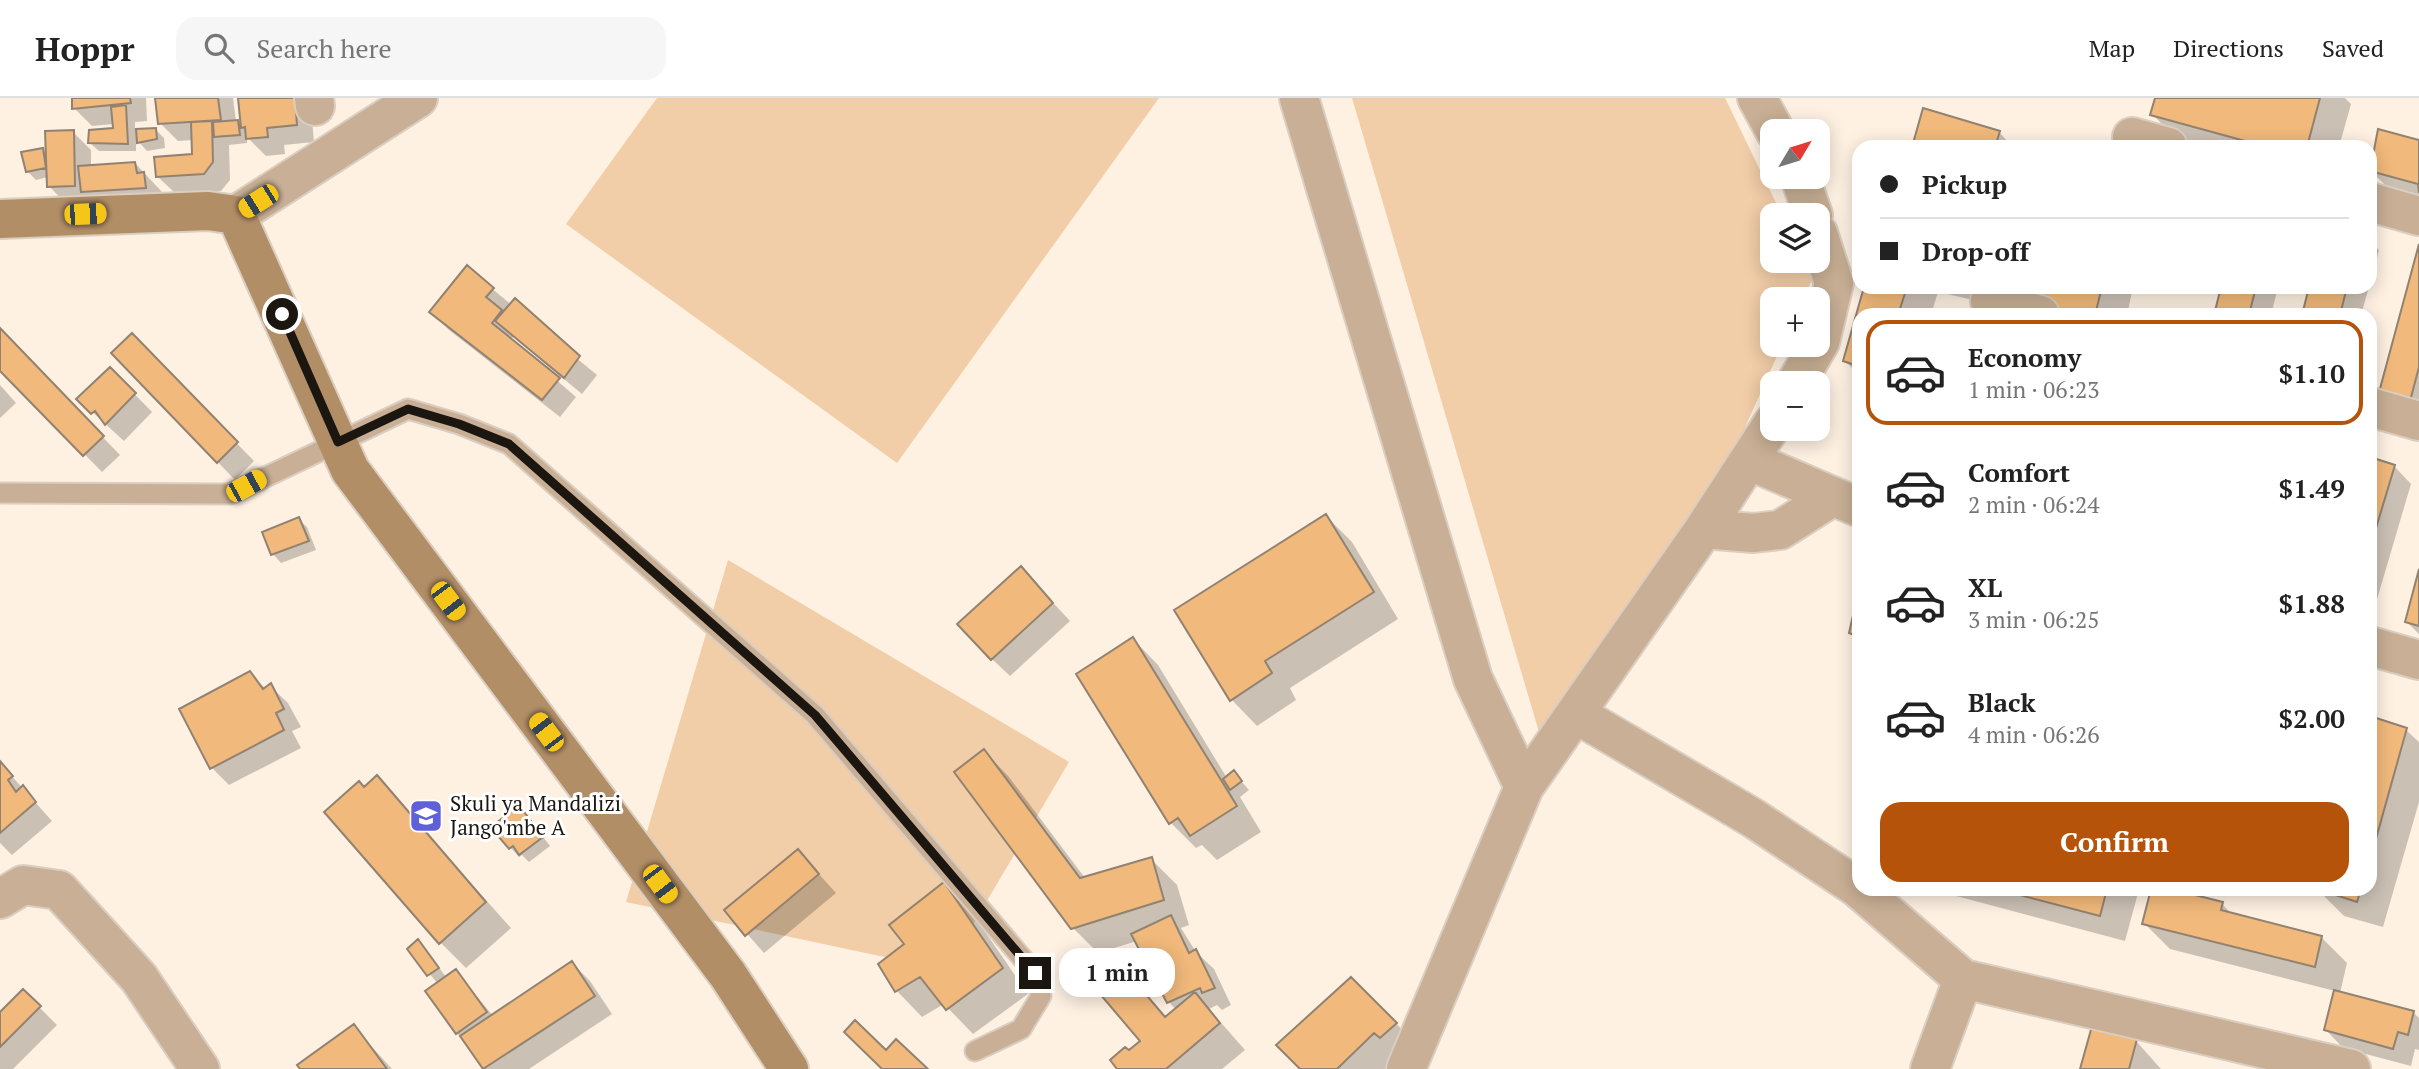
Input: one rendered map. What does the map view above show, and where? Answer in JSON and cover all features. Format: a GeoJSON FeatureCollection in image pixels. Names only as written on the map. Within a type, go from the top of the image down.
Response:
{"type":"FeatureCollection","features":[{"type":"Feature","properties":{"kind":"main road"},"geometry":{"type":"LineString","coordinates":[[0,219],[208,211],[236,215],[350,470],[728,975],[789,1069]]}},
{"type":"Feature","properties":{"kind":"street"},"geometry":{"type":"LineString","coordinates":[[236,215],[418,98]]}},
{"type":"Feature","properties":{"kind":"street"},"geometry":{"type":"LineString","coordinates":[[1298,98],[1473,679],[1524,787]]}},
{"type":"Feature","properties":{"kind":"street"},"geometry":{"type":"LineString","coordinates":[[1757,98],[1768,119]]}},
{"type":"Feature","properties":{"kind":"street"},"geometry":{"type":"LineString","coordinates":[[2132,137],[2143,140]]}},
{"type":"Feature","properties":{"kind":"street"},"geometry":{"type":"LineString","coordinates":[[2377,204],[2419,216]]}},
{"type":"Feature","properties":{"kind":"street"},"geometry":{"type":"LineString","coordinates":[[1803,371],[1820,342],[1834,283],[1830,270]]}},
{"type":"Feature","properties":{"kind":"street"},"geometry":{"type":"LineString","coordinates":[[1990,301],[2015,308]]}},
{"type":"Feature","properties":{"kind":"street"},"geometry":{"type":"LineString","coordinates":[[2377,409],[2419,421]]}},
{"type":"Feature","properties":{"kind":"street"},"geometry":{"type":"LineString","coordinates":[[1406,1069],[1524,787],[1762,441]]}},
{"type":"Feature","properties":{"kind":"street"},"geometry":{"type":"LineString","coordinates":[[1750,461],[1845,502]]}},
{"type":"Feature","properties":{"kind":"street"},"geometry":{"type":"LineString","coordinates":[[1704,528],[1754,533],[1780,530],[1845,502]]}},
{"type":"Feature","properties":{"kind":"street"},"geometry":{"type":"LineString","coordinates":[[2377,648],[2419,660]]}},
{"type":"Feature","properties":{"kind":"street"},"geometry":{"type":"LineString","coordinates":[[1576,714],[1753,818],[1852,884]]}},
{"type":"Feature","properties":{"kind":"street"},"geometry":{"type":"LineString","coordinates":[[0,899],[23,885],[59,890],[139,978],[200,1069]]}},
{"type":"Feature","properties":{"kind":"street"},"geometry":{"type":"LineString","coordinates":[[1867,896],[1963,979],[2351,1069]]}},
{"type":"Feature","properties":{"kind":"street"},"geometry":{"type":"LineString","coordinates":[[1930,1069],[1963,979]]}},
{"type":"Feature","properties":{"kind":"lane"},"geometry":{"type":"LineString","coordinates":[[0,493],[230,494],[408,409],[459,424],[509,444],[815,715],[1035,973],[1041,996],[1021,1029],[975,1051]]}},
{"type":"Feature","properties":{"kind":"shaded area"},"geometry":{"type":"Polygon","coordinates":[[[657,98],[1159,98],[897,463],[566,224],[657,98]]]}},
{"type":"Feature","properties":{"kind":"shaded area"},"geometry":{"type":"Polygon","coordinates":[[[1352,98],[1725,98],[1760,170],[1760,189],[1769,189],[1776,203],[1760,203],[1760,273],[1810,273],[1813,278],[1809,287],[1760,287],[1760,357],[1777,357],[1770,371],[1760,371],[1760,394],[1729,463],[1539,732],[1352,98]]]}},
{"type":"Feature","properties":{"kind":"shaded area"},"geometry":{"type":"Polygon","coordinates":[[[728,560],[1069,762],[946,970],[626,902],[728,560]]]}},
{"type":"Feature","properties":{"kind":"building"},"geometry":{"type":"Polygon","coordinates":[[[72,98],[130,98],[131,103],[72,109],[72,98]]]}},
{"type":"Feature","properties":{"kind":"building"},"geometry":{"type":"Polygon","coordinates":[[[155,98],[218,98],[221,120],[158,124],[155,98]]]}},
{"type":"Feature","properties":{"kind":"building"},"geometry":{"type":"Polygon","coordinates":[[[238,98],[295,98],[297,125],[267,128],[268,137],[246,139],[245,127],[241,128],[238,98]]]}},
{"type":"Feature","properties":{"kind":"building"},"geometry":{"type":"Polygon","coordinates":[[[2155,98],[2320,98],[2309,140],[2241,140],[2150,115],[2155,98]]]}},
{"type":"Feature","properties":{"kind":"building"},"geometry":{"type":"Polygon","coordinates":[[[126,105],[128,144],[88,143],[89,130],[113,128],[111,107],[126,105]]]}},
{"type":"Feature","properties":{"kind":"building"},"geometry":{"type":"Polygon","coordinates":[[[1923,108],[2000,131],[1997,140],[1914,140],[1923,108]]]}},
{"type":"Feature","properties":{"kind":"building"},"geometry":{"type":"Polygon","coordinates":[[[238,120],[240,135],[214,137],[213,122],[238,120]]]}},
{"type":"Feature","properties":{"kind":"building"},"geometry":{"type":"Polygon","coordinates":[[[212,121],[213,162],[204,174],[156,177],[154,157],[192,154],[191,122],[212,121]]]}},
{"type":"Feature","properties":{"kind":"building"},"geometry":{"type":"Polygon","coordinates":[[[156,128],[157,139],[137,143],[136,129],[156,128]]]}},
{"type":"Feature","properties":{"kind":"building"},"geometry":{"type":"Polygon","coordinates":[[[2378,129],[2419,140],[2419,193],[2418,184],[2377,173],[2378,129]]]}},
{"type":"Feature","properties":{"kind":"building"},"geometry":{"type":"Polygon","coordinates":[[[74,130],[75,186],[47,187],[45,131],[74,130]]]}},
{"type":"Feature","properties":{"kind":"building"},"geometry":{"type":"Polygon","coordinates":[[[43,148],[46,168],[26,172],[21,152],[43,148]]]}},
{"type":"Feature","properties":{"kind":"building"},"geometry":{"type":"Polygon","coordinates":[[[135,162],[137,173],[144,172],[146,188],[81,192],[78,166],[135,162]]]}},
{"type":"Feature","properties":{"kind":"building"},"geometry":{"type":"Polygon","coordinates":[[[2419,244],[2419,367],[2409,405],[2378,396],[2419,244]]]}},
{"type":"Feature","properties":{"kind":"building"},"geometry":{"type":"Polygon","coordinates":[[[467,265],[494,288],[486,297],[502,310],[492,323],[560,378],[542,400],[429,312],[467,265]]]}},
{"type":"Feature","properties":{"kind":"building"},"geometry":{"type":"Polygon","coordinates":[[[1862,294],[1905,294],[1900,308],[1858,308],[1862,294]]]}},
{"type":"Feature","properties":{"kind":"building"},"geometry":{"type":"Polygon","coordinates":[[[2033,294],[2100,294],[2097,308],[2030,306],[2033,294]]]}},
{"type":"Feature","properties":{"kind":"building"},"geometry":{"type":"Polygon","coordinates":[[[2219,294],[2254,294],[2251,308],[2216,308],[2219,294]]]}},
{"type":"Feature","properties":{"kind":"building"},"geometry":{"type":"Polygon","coordinates":[[[2307,294],[2345,294],[2342,308],[2304,308],[2307,294]]]}},
{"type":"Feature","properties":{"kind":"building"},"geometry":{"type":"Polygon","coordinates":[[[515,298],[580,356],[564,378],[495,321],[515,298]]]}},
{"type":"Feature","properties":{"kind":"building"},"geometry":{"type":"Polygon","coordinates":[[[0,328],[104,436],[83,456],[0,371],[0,328]]]}},
{"type":"Feature","properties":{"kind":"building"},"geometry":{"type":"Polygon","coordinates":[[[1852,329],[1852,364],[1843,361],[1852,329]]]}},
{"type":"Feature","properties":{"kind":"building"},"geometry":{"type":"Polygon","coordinates":[[[132,333],[238,442],[217,463],[111,353],[132,333]]]}},
{"type":"Feature","properties":{"kind":"building"},"geometry":{"type":"Polygon","coordinates":[[[110,367],[136,393],[105,425],[95,411],[91,414],[76,399],[110,367]]]}},
{"type":"Feature","properties":{"kind":"building"},"geometry":{"type":"Polygon","coordinates":[[[2377,459],[2395,465],[2377,525],[2377,459]]]}},
{"type":"Feature","properties":{"kind":"building"},"geometry":{"type":"Polygon","coordinates":[[[1326,514],[1374,592],[1265,661],[1272,673],[1230,701],[1174,610],[1326,514]]]}},
{"type":"Feature","properties":{"kind":"building"},"geometry":{"type":"Polygon","coordinates":[[[299,517],[309,541],[271,555],[262,532],[299,517]]]}},
{"type":"Feature","properties":{"kind":"building"},"geometry":{"type":"Polygon","coordinates":[[[1021,566],[1053,603],[991,660],[957,624],[1021,566]]]}},
{"type":"Feature","properties":{"kind":"building"},"geometry":{"type":"Polygon","coordinates":[[[2419,569],[2419,626],[2405,622],[2419,569]]]}},
{"type":"Feature","properties":{"kind":"building"},"geometry":{"type":"Polygon","coordinates":[[[1133,637],[1237,806],[1190,836],[1178,818],[1169,824],[1076,674],[1133,637]]]}},
{"type":"Feature","properties":{"kind":"building"},"geometry":{"type":"Polygon","coordinates":[[[250,671],[263,689],[271,683],[284,709],[276,713],[284,730],[210,769],[179,709],[250,671]]]}},
{"type":"Feature","properties":{"kind":"building"},"geometry":{"type":"Polygon","coordinates":[[[2377,718],[2407,728],[2377,835],[2377,718]]]}},
{"type":"Feature","properties":{"kind":"building"},"geometry":{"type":"Polygon","coordinates":[[[984,749],[1080,878],[1152,857],[1164,900],[1071,929],[954,772],[984,749]]]}},
{"type":"Feature","properties":{"kind":"building"},"geometry":{"type":"Polygon","coordinates":[[[0,761],[13,776],[8,780],[16,792],[23,785],[36,802],[0,833],[0,761]]]}},
{"type":"Feature","properties":{"kind":"building"},"geometry":{"type":"Polygon","coordinates":[[[1234,770],[1242,781],[1230,790],[1223,779],[1234,770]]]}},
{"type":"Feature","properties":{"kind":"building"},"geometry":{"type":"Polygon","coordinates":[[[377,775],[486,902],[439,944],[324,812],[359,781],[364,787],[377,775]]]}},
{"type":"Feature","properties":{"kind":"building"},"geometry":{"type":"Polygon","coordinates":[[[519,805],[543,837],[519,855],[513,846],[509,849],[498,836],[502,833],[495,824],[519,805]]]}},
{"type":"Feature","properties":{"kind":"building"},"geometry":{"type":"Polygon","coordinates":[[[798,849],[819,874],[745,936],[724,910],[798,849]]]}},
{"type":"Feature","properties":{"kind":"building"},"geometry":{"type":"Polygon","coordinates":[[[944,882],[1003,968],[946,1010],[920,977],[895,992],[878,964],[904,944],[889,925],[944,882]]]}},
{"type":"Feature","properties":{"kind":"building"},"geometry":{"type":"Polygon","coordinates":[[[2024,896],[2105,896],[2100,916],[2024,896]]]}},
{"type":"Feature","properties":{"kind":"building"},"geometry":{"type":"Polygon","coordinates":[[[2149,896],[2199,896],[2223,902],[2221,910],[2322,936],[2315,967],[2142,924],[2149,896]]]}},
{"type":"Feature","properties":{"kind":"building"},"geometry":{"type":"Polygon","coordinates":[[[2339,896],[2359,896],[2357,902],[2339,896]]]}},
{"type":"Feature","properties":{"kind":"building"},"geometry":{"type":"Polygon","coordinates":[[[1171,915],[1189,953],[1196,949],[1215,988],[1202,993],[1200,988],[1167,1003],[1131,934],[1171,915]]]}},
{"type":"Feature","properties":{"kind":"building"},"geometry":{"type":"Polygon","coordinates":[[[418,939],[439,968],[427,976],[407,949],[418,939]]]}},
{"type":"Feature","properties":{"kind":"building"},"geometry":{"type":"Polygon","coordinates":[[[1115,958],[1165,1017],[1195,992],[1220,1023],[1166,1069],[1117,1069],[1110,1060],[1125,1047],[1129,1050],[1140,1041],[1088,980],[1115,958]]]}},
{"type":"Feature","properties":{"kind":"building"},"geometry":{"type":"Polygon","coordinates":[[[572,961],[595,996],[483,1069],[460,1036],[572,961]]]}},
{"type":"Feature","properties":{"kind":"building"},"geometry":{"type":"Polygon","coordinates":[[[456,969],[487,1012],[456,1034],[425,991],[456,969]]]}},
{"type":"Feature","properties":{"kind":"building"},"geometry":{"type":"Polygon","coordinates":[[[1351,977],[1397,1023],[1380,1038],[1374,1033],[1337,1069],[1300,1069],[1276,1045],[1351,977]]]}},
{"type":"Feature","properties":{"kind":"building"},"geometry":{"type":"Polygon","coordinates":[[[23,989],[41,1006],[0,1047],[0,1012],[23,989]]]}},
{"type":"Feature","properties":{"kind":"building"},"geometry":{"type":"Polygon","coordinates":[[[2334,990],[2414,1011],[2408,1035],[2398,1032],[2393,1049],[2324,1030],[2334,990]]]}},
{"type":"Feature","properties":{"kind":"building"},"geometry":{"type":"Polygon","coordinates":[[[855,1020],[886,1050],[896,1039],[928,1069],[882,1069],[844,1032],[855,1020]]]}},
{"type":"Feature","properties":{"kind":"building"},"geometry":{"type":"Polygon","coordinates":[[[354,1024],[387,1069],[300,1069],[297,1065],[354,1024]]]}},
{"type":"Feature","properties":{"kind":"building"},"geometry":{"type":"Polygon","coordinates":[[[2092,1026],[2137,1039],[2129,1069],[2080,1069],[2092,1026]]]}},
{"type":"Feature","properties":{"kind":"place","name":"Skuli ya Mandalizi Jango'mbe A"},"geometry":{"type":"Point","coordinates":[426,816]}},
{"type":"Feature","properties":{"kind":"route"},"geometry":{"type":"LineString","coordinates":[[282,314],[338,442],[408,409],[459,424],[509,444],[815,715],[1035,973]]}}]}
